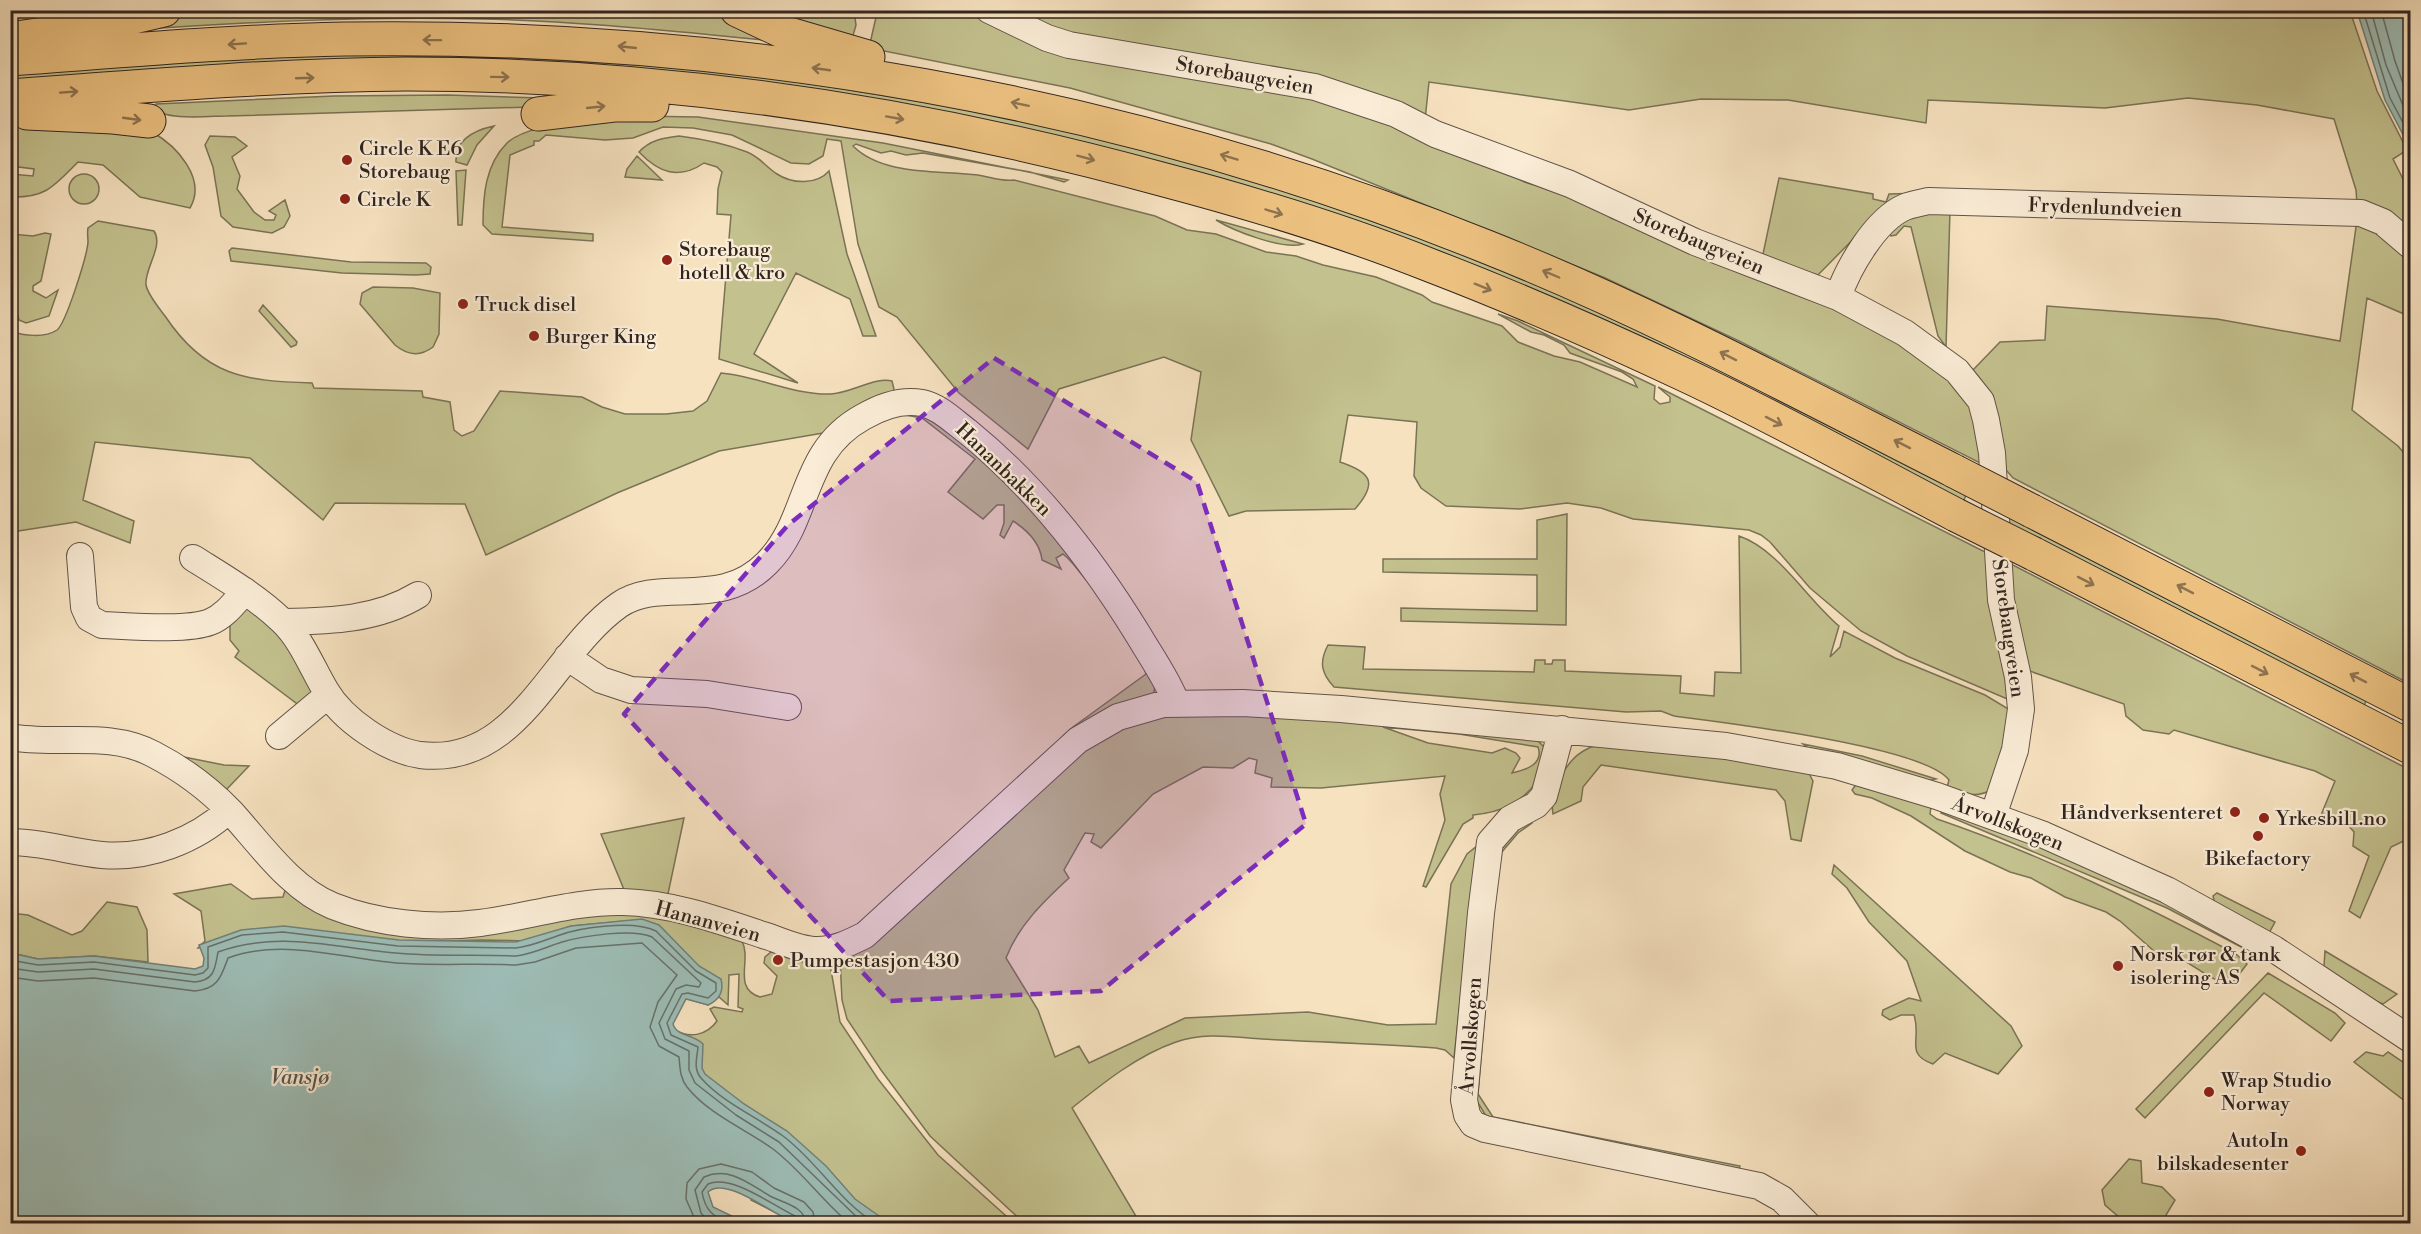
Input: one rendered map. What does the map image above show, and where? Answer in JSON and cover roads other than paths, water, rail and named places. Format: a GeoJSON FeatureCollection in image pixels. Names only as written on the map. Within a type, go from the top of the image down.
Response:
{"type":"FeatureCollection","features":[{"type":"Feature","properties":{"kind":"highway"},"geometry":{"type":"LineString","coordinates":[[10,39],[91,27],[164,10]]}},
{"type":"Feature","properties":{"kind":"highway"},"geometry":{"type":"LineString","coordinates":[[738,10],[786,33],[824,46],[952,76],[982,96]]}},
{"type":"Feature","properties":{"kind":"highway"},"geometry":{"type":"LineString","coordinates":[[10,59],[282,41],[517,41],[617,46],[715,55],[816,68],[982,96],[1066,114],[1222,155],[1296,178],[1485,246],[1677,331],[2410,705]]}},
{"type":"Feature","properties":{"kind":"highway"},"geometry":{"type":"LineString","coordinates":[[10,96],[178,83],[405,74],[581,81],[714,92],[838,108],[962,130],[1068,154],[1218,194],[1429,264],[1689,376],[2410,747]]}},
{"type":"Feature","properties":{"kind":"highway"},"geometry":{"type":"LineString","coordinates":[[538,114],[614,105],[655,105],[811,119],[838,108]]}},
{"type":"Feature","properties":{"kind":"highway"},"geometry":{"type":"LineString","coordinates":[[10,113],[113,117],[149,122]]}},
{"type":"Feature","properties":{"kind":"street","name":"Storebaugveien"},"geometry":{"type":"LineString","coordinates":[[989,10],[1047,38],[1069,45],[1338,93],[1396,114],[1435,134],[1570,184],[1695,242],[1838,297],[1905,333],[1957,371],[1982,401],[1992,453],[2001,600],[2018,677],[2021,709],[2015,750],[1993,816]]}},
{"type":"Feature","properties":{"kind":"street","name":"Frydenlundveien"},"geometry":{"type":"LineString","coordinates":[[1838,297],[1846,273],[1882,225],[1904,208],[1928,201],[2361,213],[2383,222],[2410,245]]}},
{"type":"Feature","properties":{"kind":"street","name":"Hananbakken"},"geometry":{"type":"LineString","coordinates":[[193,558],[245,591],[284,622],[299,641],[328,695],[362,727],[396,750],[422,755],[460,753],[483,746],[503,730],[530,704],[595,623],[623,602],[649,594],[717,590],[739,583],[757,573],[781,546],[810,477],[824,451],[840,433],[861,417],[886,406],[905,402],[923,403],[940,410],[983,445],[1066,532],[1125,613],[1176,702]]}},
{"type":"Feature","properties":{"kind":"street"},"geometry":{"type":"LineString","coordinates":[[80,556],[84,607],[90,618],[102,625],[211,622],[229,609],[245,591]]}},
{"type":"Feature","properties":{"kind":"street"},"geometry":{"type":"LineString","coordinates":[[284,622],[370,615],[390,610],[418,595]]}},
{"type":"Feature","properties":{"kind":"street"},"geometry":{"type":"LineString","coordinates":[[567,657],[601,680],[631,690],[707,694],[788,707]]}},
{"type":"Feature","properties":{"kind":"street"},"geometry":{"type":"LineString","coordinates":[[279,736],[328,695]]}},
{"type":"Feature","properties":{"kind":"street","name":"Årvollskogen"},"geometry":{"type":"LineString","coordinates":[[1176,702],[1243,703],[1341,709],[1562,729],[1726,746],[1837,765],[2044,835],[2167,890],[2274,949],[2410,1039]]}},
{"type":"Feature","properties":{"kind":"street","name":"Hananveien"},"geometry":{"type":"LineString","coordinates":[[10,737],[108,741],[145,750],[196,780],[229,810],[299,885],[330,904],[352,913],[392,920],[458,925],[568,906],[623,902],[661,906],[700,914],[805,949],[836,949],[865,935],[881,922],[1078,740],[1118,717],[1176,702]]}},
{"type":"Feature","properties":{"kind":"street","name":"Årvollskogen"},"geometry":{"type":"LineString","coordinates":[[1562,729],[1544,796],[1536,805],[1510,819],[1490,842],[1465,1072],[1467,1114],[1473,1124],[1494,1131],[1759,1186],[1782,1199],[1807,1224]]}},
{"type":"Feature","properties":{"kind":"street"},"geometry":{"type":"LineString","coordinates":[[10,843],[39,843],[101,855],[139,854],[195,835],[210,827],[229,810]]}},
{"type":"Feature","properties":{"kind":"water"},"geometry":{"type":"Polygon","coordinates":[[[2357,11],[2410,11],[2410,148],[2385,100],[2357,11]]]}},
{"type":"Feature","properties":{"kind":"water","name":"Vansjø"},"geometry":{"type":"Polygon","coordinates":[[[642,919],[659,925],[699,966],[721,979],[720,995],[715,1001],[708,1005],[686,999],[673,1024],[678,1031],[703,1044],[702,1068],[705,1074],[744,1104],[787,1131],[826,1166],[855,1199],[889,1223],[837,1226],[798,1222],[787,1219],[735,1191],[715,1188],[708,1192],[713,1207],[746,1223],[11,1223],[11,953],[38,959],[94,956],[195,969],[203,966],[204,958],[199,945],[241,930],[284,926],[399,940],[516,942],[571,926],[642,919]]]}},
{"type":"Feature","properties":{"kind":"place","name":"Circle K E6 Storebaug"},"geometry":{"type":"Point","coordinates":[347,160]}},
{"type":"Feature","properties":{"kind":"place","name":"Circle K"},"geometry":{"type":"Point","coordinates":[345,199]}},
{"type":"Feature","properties":{"kind":"place","name":"Storebaug hotell & kro"},"geometry":{"type":"Point","coordinates":[667,260]}},
{"type":"Feature","properties":{"kind":"place","name":"Truck disel"},"geometry":{"type":"Point","coordinates":[463,304]}},
{"type":"Feature","properties":{"kind":"place","name":"Burger King"},"geometry":{"type":"Point","coordinates":[534,336]}},
{"type":"Feature","properties":{"kind":"place","name":"Håndverksenteret"},"geometry":{"type":"Point","coordinates":[2235,812]}},
{"type":"Feature","properties":{"kind":"place","name":"Yrkesbil1.no"},"geometry":{"type":"Point","coordinates":[2264,818]}},
{"type":"Feature","properties":{"kind":"place","name":"Bikefactory"},"geometry":{"type":"Point","coordinates":[2258,836]}},
{"type":"Feature","properties":{"kind":"place","name":"Pumpestasjon 430"},"geometry":{"type":"Point","coordinates":[778,960]}},
{"type":"Feature","properties":{"kind":"place","name":"Norsk rør & tank isolering AS"},"geometry":{"type":"Point","coordinates":[2118,966]}},
{"type":"Feature","properties":{"kind":"place","name":"Wrap Studio Norway"},"geometry":{"type":"Point","coordinates":[2209,1092]}},
{"type":"Feature","properties":{"kind":"place","name":"AutoIn bilskadesenter"},"geometry":{"type":"Point","coordinates":[2301,1151]}}]}
